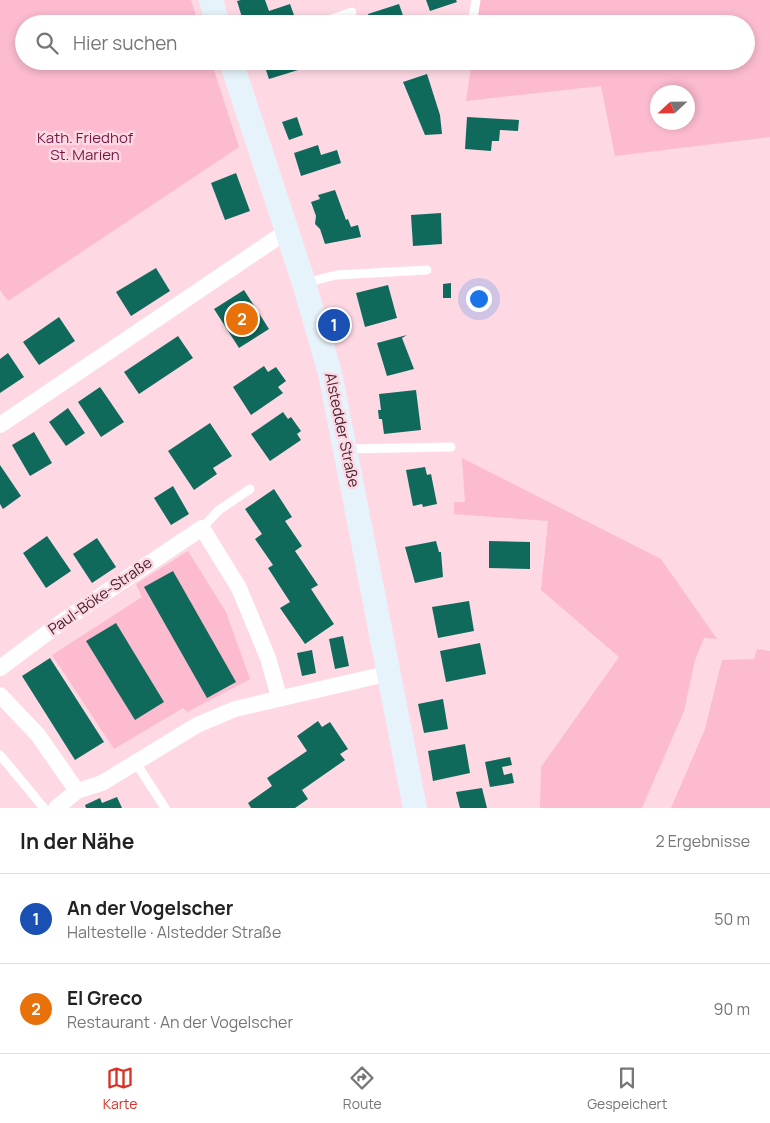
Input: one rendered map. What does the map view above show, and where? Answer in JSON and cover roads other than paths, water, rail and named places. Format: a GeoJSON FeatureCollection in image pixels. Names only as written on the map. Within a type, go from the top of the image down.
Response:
{"type":"FeatureCollection","features":[{"type":"Feature","properties":{"kind":"street"},"geometry":{"type":"LineString","coordinates":[[211,0],[215,15]]}},
{"type":"Feature","properties":{"kind":"street","name":"Alstedder Straße"},"geometry":{"type":"LineString","coordinates":[[234,70],[304,283],[330,373],[347,449],[415,808]]}},
{"type":"Feature","properties":{"kind":"street"},"geometry":{"type":"LineString","coordinates":[[0,425],[287,231]]}},
{"type":"Feature","properties":{"kind":"street"},"geometry":{"type":"LineString","coordinates":[[202,528],[239,588],[268,658],[280,697]]}},
{"type":"Feature","properties":{"kind":"street","name":"Paul-Böke-Straße"},"geometry":{"type":"LineString","coordinates":[[0,668],[63,621],[202,528]]}},
{"type":"Feature","properties":{"kind":"street"},"geometry":{"type":"LineString","coordinates":[[56,808],[77,791],[102,783],[197,725],[234,709],[390,673]]}},
{"type":"Feature","properties":{"kind":"street"},"geometry":{"type":"LineString","coordinates":[[0,695],[38,735],[77,791]]}},
{"type":"Feature","properties":{"kind":"lane"},"geometry":{"type":"LineString","coordinates":[[474,15],[476,0]]}},
{"type":"Feature","properties":{"kind":"lane"},"geometry":{"type":"LineString","coordinates":[[343,15],[352,12]]}},
{"type":"Feature","properties":{"kind":"lane"},"geometry":{"type":"LineString","coordinates":[[304,283],[336,275],[427,270]]}},
{"type":"Feature","properties":{"kind":"lane"},"geometry":{"type":"LineString","coordinates":[[347,449],[451,448]]}},
{"type":"Feature","properties":{"kind":"lane"},"geometry":{"type":"LineString","coordinates":[[202,528],[219,510],[250,489]]}},
{"type":"Feature","properties":{"kind":"lane"},"geometry":{"type":"LineString","coordinates":[[0,755],[44,808]]}},
{"type":"Feature","properties":{"kind":"lane"},"geometry":{"type":"LineString","coordinates":[[136,762],[165,808]]}},
{"type":"Feature","properties":{"kind":"place","name":"El Greco"},"geometry":{"type":"Point","coordinates":[242,319]}},
{"type":"Feature","properties":{"kind":"place","name":"An der Vogelscher"},"geometry":{"type":"Point","coordinates":[334,325]}},
{"type":"Feature","properties":{"kind":"park label","name":"Kath. Friedhof St. Marien"},"geometry":{"type":"Point","coordinates":[85,146]}}]}
